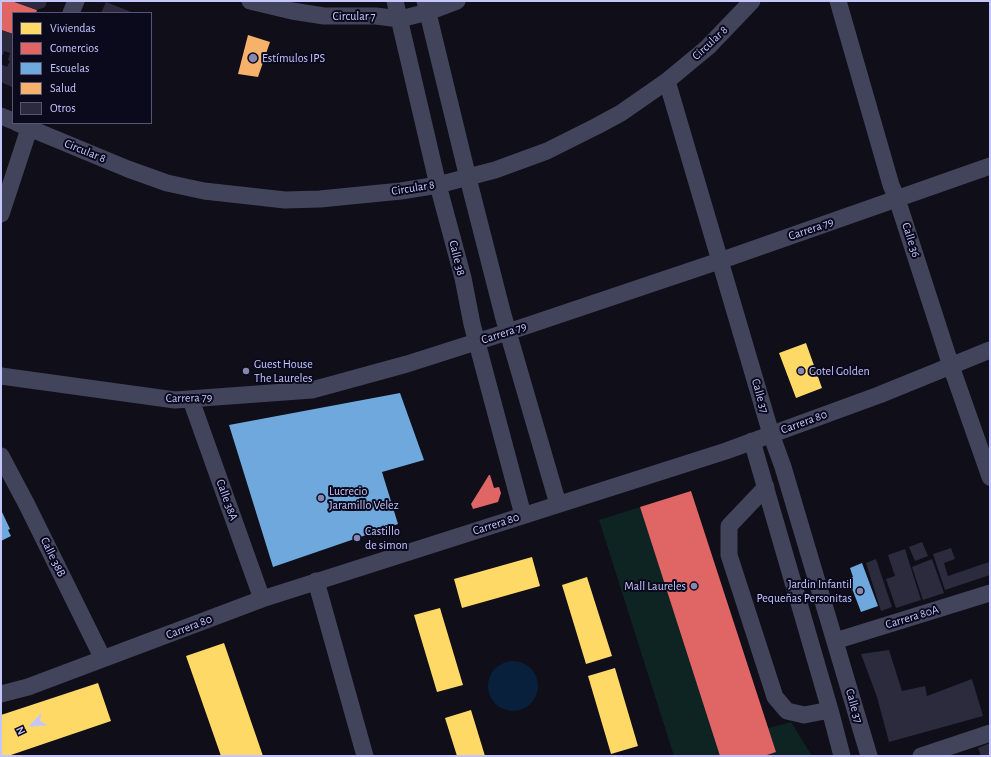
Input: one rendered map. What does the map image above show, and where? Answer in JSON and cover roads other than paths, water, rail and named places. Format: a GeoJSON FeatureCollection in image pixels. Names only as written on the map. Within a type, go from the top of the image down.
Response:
{"type":"FeatureCollection","features":[{"type":"Feature","properties":{"kind":"street"},"geometry":{"type":"LineString","coordinates":[[71,12],[76,1]]}},
{"type":"Feature","properties":{"kind":"street","name":"Circular 7"},"geometry":{"type":"LineString","coordinates":[[250,1],[292,11],[324,16],[376,16],[400,19],[427,6],[457,1]]}},
{"type":"Feature","properties":{"kind":"street","name":"Calle 38"},"geometry":{"type":"LineString","coordinates":[[395,1],[438,185],[477,342],[524,515]]}},
{"type":"Feature","properties":{"kind":"street","name":"Circular 8"},"geometry":{"type":"LineString","coordinates":[[26,125],[128,169],[167,183],[204,191],[285,200],[320,199],[393,192],[438,185],[468,178],[521,161],[572,139],[621,113],[668,81],[708,47],[752,1]]}},
{"type":"Feature","properties":{"kind":"street","name":"Calle 36"},"geometry":{"type":"LineString","coordinates":[[838,1],[891,185],[897,199],[951,366],[990,477]]}},
{"type":"Feature","properties":{"kind":"street"},"geometry":{"type":"LineString","coordinates":[[427,6],[468,178],[509,332],[558,504]]}},
{"type":"Feature","properties":{"kind":"street","name":"Calle 37"},"geometry":{"type":"LineString","coordinates":[[668,81],[869,756]]}},
{"type":"Feature","properties":{"kind":"street"},"geometry":{"type":"LineString","coordinates":[[1,116],[12,121]]}},
{"type":"Feature","properties":{"kind":"street"},"geometry":{"type":"LineString","coordinates":[[1,214],[26,125]]}},
{"type":"Feature","properties":{"kind":"street","name":"Carrera 79"},"geometry":{"type":"LineString","coordinates":[[1,376],[175,400],[312,390],[407,364],[509,332],[990,166]]}},
{"type":"Feature","properties":{"kind":"street","name":"Carrera 80"},"geometry":{"type":"LineString","coordinates":[[1,694],[28,687],[262,599],[726,451],[879,395],[990,350]]}},
{"type":"Feature","properties":{"kind":"street","name":"Calle 38A"},"geometry":{"type":"LineString","coordinates":[[191,400],[262,599]]}},
{"type":"Feature","properties":{"kind":"street","name":"Calle 37"},"geometry":{"type":"LineString","coordinates":[[752,441],[842,756]]}},
{"type":"Feature","properties":{"kind":"street","name":"Calle 38B"},"geometry":{"type":"LineString","coordinates":[[1,456],[27,505],[103,659]]}},
{"type":"Feature","properties":{"kind":"street"},"geometry":{"type":"LineString","coordinates":[[766,487],[729,526],[729,555],[775,697],[787,711],[804,715],[830,710]]}},
{"type":"Feature","properties":{"kind":"street"},"geometry":{"type":"LineString","coordinates":[[316,581],[365,756]]}},
{"type":"Feature","properties":{"kind":"street","name":"Carrera 80A"},"geometry":{"type":"LineString","coordinates":[[835,641],[990,593]]}},
{"type":"Feature","properties":{"kind":"street"},"geometry":{"type":"LineString","coordinates":[[921,756],[990,733]]}},
{"type":"Feature","properties":{"kind":"water"},"geometry":{"type":"Polygon","coordinates":[[[513,661],[523,663],[531,668],[536,676],[538,686],[536,696],[531,704],[523,709],[513,711],[503,709],[495,704],[490,696],[488,686],[490,676],[495,668],[503,663],[513,661]]]}},
{"type":"Feature","properties":{"kind":"place","name":"Estímulos IPS"},"geometry":{"type":"Point","coordinates":[253,58]}},
{"type":"Feature","properties":{"kind":"place","name":"Guest House The Laureles"},"geometry":{"type":"Point","coordinates":[246,371]}},
{"type":"Feature","properties":{"kind":"place","name":"Gotel Golden"},"geometry":{"type":"Point","coordinates":[801,371]}},
{"type":"Feature","properties":{"kind":"place","name":"Lucrecio Jaramillo Velez"},"geometry":{"type":"Point","coordinates":[321,498]}},
{"type":"Feature","properties":{"kind":"place","name":"Castillo de simon"},"geometry":{"type":"Point","coordinates":[357,538]}},
{"type":"Feature","properties":{"kind":"place","name":"Mall Laureles"},"geometry":{"type":"Point","coordinates":[694,586]}},
{"type":"Feature","properties":{"kind":"place","name":"Jardin Infantil Pequeñas Personitas"},"geometry":{"type":"Point","coordinates":[860,591]}}]}
